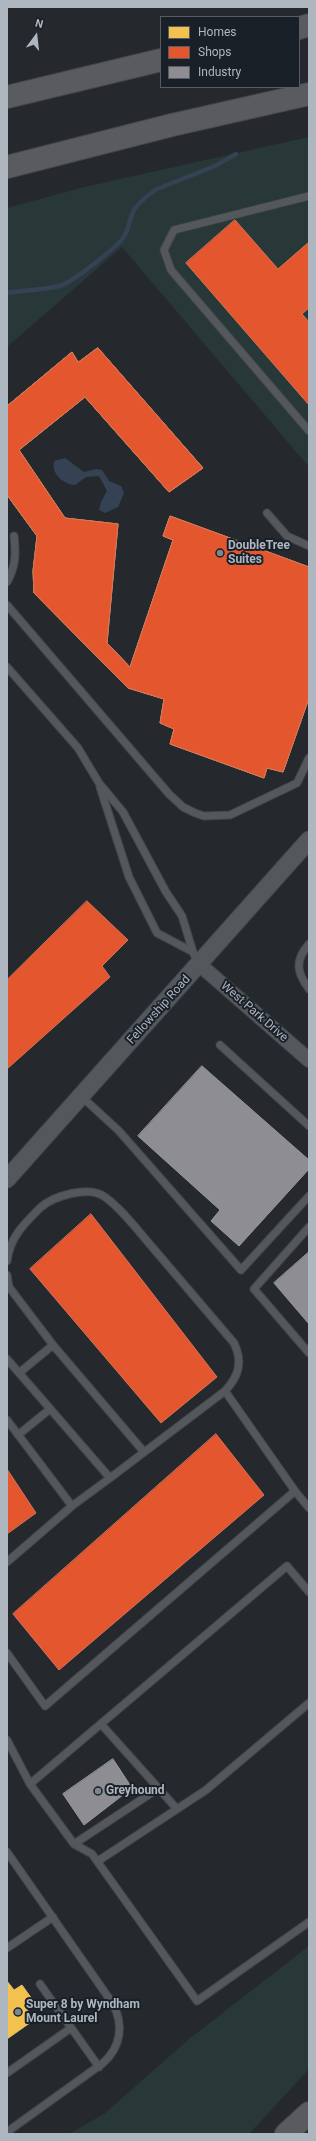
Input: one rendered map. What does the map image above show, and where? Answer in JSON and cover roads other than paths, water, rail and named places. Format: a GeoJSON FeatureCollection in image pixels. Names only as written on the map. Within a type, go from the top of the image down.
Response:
{"type":"FeatureCollection","features":[{"type":"Feature","properties":{"kind":"highway"},"geometry":{"type":"LineString","coordinates":[[7,97],[160,60]]}},
{"type":"Feature","properties":{"kind":"highway"},"geometry":{"type":"LineString","coordinates":[[7,167],[172,125],[309,94]]}},
{"type":"Feature","properties":{"kind":"highway"},"geometry":{"type":"LineString","coordinates":[[286,2134],[309,2113]]}},
{"type":"Feature","properties":{"kind":"street","name":"Fellowship Road"},"geometry":{"type":"LineString","coordinates":[[7,1179],[81,1096],[196,958],[309,840]]}},
{"type":"Feature","properties":{"kind":"street","name":"West Park Drive"},"geometry":{"type":"LineString","coordinates":[[196,958],[309,1060]]}},
{"type":"Feature","properties":{"kind":"lane"},"geometry":{"type":"LineString","coordinates":[[309,196],[174,230],[164,250],[172,270],[309,431]]}},
{"type":"Feature","properties":{"kind":"lane"},"geometry":{"type":"LineString","coordinates":[[267,513],[287,536],[309,546]]}},
{"type":"Feature","properties":{"kind":"lane"},"geometry":{"type":"LineString","coordinates":[[7,582],[13,571],[17,557],[14,536]]}},
{"type":"Feature","properties":{"kind":"lane"},"geometry":{"type":"LineString","coordinates":[[7,606],[169,794],[183,807],[194,813],[204,816],[230,815],[297,783],[309,758]]}},
{"type":"Feature","properties":{"kind":"lane"},"geometry":{"type":"LineString","coordinates":[[7,667],[78,748],[98,783],[123,812],[168,897],[182,916],[196,958]]}},
{"type":"Feature","properties":{"kind":"lane"},"geometry":{"type":"LineString","coordinates":[[98,783],[129,877],[157,932],[196,958]]}},
{"type":"Feature","properties":{"kind":"lane"},"geometry":{"type":"LineString","coordinates":[[309,944],[305,949],[298,965],[300,976],[309,989]]}},
{"type":"Feature","properties":{"kind":"lane"},"geometry":{"type":"LineString","coordinates":[[220,1045],[309,1126]]}},
{"type":"Feature","properties":{"kind":"lane"},"geometry":{"type":"LineString","coordinates":[[81,1096],[119,1131],[241,1270],[309,1196]]}},
{"type":"Feature","properties":{"kind":"lane"},"geometry":{"type":"LineString","coordinates":[[7,1261],[8,1248],[18,1231],[44,1205],[64,1194],[86,1192],[104,1196],[129,1220],[234,1343],[239,1353],[239,1367],[235,1380],[225,1391],[72,1506],[7,1562]]}},
{"type":"Feature","properties":{"kind":"lane"},"geometry":{"type":"LineString","coordinates":[[309,1228],[254,1289],[309,1353]]}},
{"type":"Feature","properties":{"kind":"lane"},"geometry":{"type":"LineString","coordinates":[[7,1275],[9,1287],[53,1345],[144,1452]]}},
{"type":"Feature","properties":{"kind":"lane"},"geometry":{"type":"LineString","coordinates":[[19,1373],[53,1345]]}},
{"type":"Feature","properties":{"kind":"lane"},"geometry":{"type":"LineString","coordinates":[[7,1359],[110,1478]]}},
{"type":"Feature","properties":{"kind":"lane"},"geometry":{"type":"LineString","coordinates":[[225,1391],[295,1491],[309,1508]]}},
{"type":"Feature","properties":{"kind":"lane"},"geometry":{"type":"LineString","coordinates":[[18,1435],[50,1409]]}},
{"type":"Feature","properties":{"kind":"lane"},"geometry":{"type":"LineString","coordinates":[[7,1420],[72,1506]]}},
{"type":"Feature","properties":{"kind":"lane"},"geometry":{"type":"LineString","coordinates":[[7,1653],[45,1706],[295,1491]]}},
{"type":"Feature","properties":{"kind":"lane"},"geometry":{"type":"LineString","coordinates":[[30,1784],[287,1566],[309,1592]]}},
{"type":"Feature","properties":{"kind":"lane"},"geometry":{"type":"LineString","coordinates":[[98,1861],[206,1790],[309,1702]]}},
{"type":"Feature","properties":{"kind":"lane"},"geometry":{"type":"LineString","coordinates":[[101,1724],[178,1809]]}},
{"type":"Feature","properties":{"kind":"lane"},"geometry":{"type":"LineString","coordinates":[[7,1740],[30,1784],[74,1844],[92,1854],[98,1861],[197,2001],[309,1922]]}},
{"type":"Feature","properties":{"kind":"lane"},"geometry":{"type":"LineString","coordinates":[[74,1844],[159,1788]]}},
{"type":"Feature","properties":{"kind":"lane"},"geometry":{"type":"LineString","coordinates":[[7,1852],[110,1999],[118,2014],[120,2025],[118,2041],[111,2055],[99,2067],[7,2132]]}},
{"type":"Feature","properties":{"kind":"lane"},"geometry":{"type":"LineString","coordinates":[[7,1948],[53,1917]]}},
{"type":"Feature","properties":{"kind":"lane"},"geometry":{"type":"LineString","coordinates":[[40,1984],[99,2067]]}},
{"type":"Feature","properties":{"kind":"lane"},"geometry":{"type":"LineString","coordinates":[[7,2073],[71,2028]]}},
{"type":"Feature","properties":{"kind":"water"},"geometry":{"type":"Polygon","coordinates":[[[65,458],[84,472],[96,469],[102,470],[109,481],[121,486],[124,493],[118,507],[105,513],[99,510],[101,502],[107,491],[99,476],[86,477],[75,485],[66,483],[59,478],[54,470],[54,461],[65,458]]]}},
{"type":"Feature","properties":{"kind":"waterway"},"geometry":{"type":"LineString","coordinates":[[7,293],[65,284],[111,250],[123,238],[127,232],[134,210],[147,196],[157,189],[215,166],[236,154]]}},
{"type":"Feature","properties":{"kind":"place","name":"DoubleTree Suites"},"geometry":{"type":"Point","coordinates":[220,553]}},
{"type":"Feature","properties":{"kind":"place","name":"Greyhound"},"geometry":{"type":"Point","coordinates":[98,1791]}},
{"type":"Feature","properties":{"kind":"place","name":"Super 8 by Wyndham Mount Laurel"},"geometry":{"type":"Point","coordinates":[18,2012]}}]}
